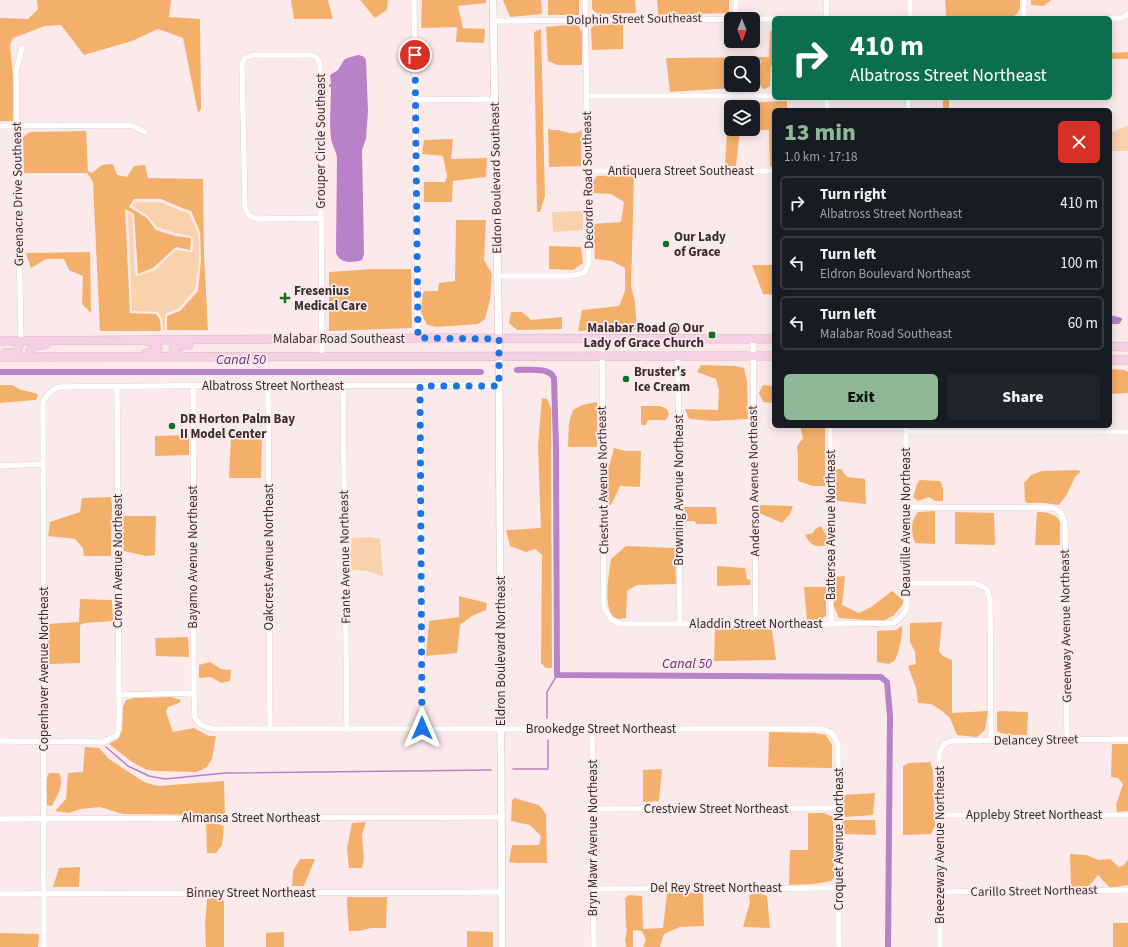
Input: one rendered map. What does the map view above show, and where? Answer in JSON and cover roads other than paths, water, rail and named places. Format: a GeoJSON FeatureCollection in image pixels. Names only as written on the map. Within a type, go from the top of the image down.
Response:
{"type":"FeatureCollection","features":[{"type":"Feature","properties":{"kind":"main road","name":"Malabar Road Southeast"},"geometry":{"type":"LineString","coordinates":[[0,340],[322,338],[772,339]]}},
{"type":"Feature","properties":{"kind":"main road"},"geometry":{"type":"LineString","coordinates":[[182,357],[174,352],[173,348],[181,345],[224,345],[238,339]]}},
{"type":"Feature","properties":{"kind":"main road"},"geometry":{"type":"LineString","coordinates":[[34,356],[30,350],[34,346],[80,345],[96,340]]}},
{"type":"Feature","properties":{"kind":"main road"},"geometry":{"type":"LineString","coordinates":[[95,357],[108,353],[146,353],[155,352],[157,350],[157,345],[142,340]]}},
{"type":"Feature","properties":{"kind":"main road"},"geometry":{"type":"LineString","coordinates":[[0,353],[16,352],[22,341]]}},
{"type":"Feature","properties":{"kind":"main road"},"geometry":{"type":"LineString","coordinates":[[22,341],[22,346],[26,352],[34,356]]}},
{"type":"Feature","properties":{"kind":"main road"},"geometry":{"type":"LineString","coordinates":[[1112,346],[1128,347]]}},
{"type":"Feature","properties":{"kind":"main road","name":"Malabar Road Southeast"},"geometry":{"type":"LineString","coordinates":[[0,357],[772,356]]}},
{"type":"Feature","properties":{"kind":"main road"},"geometry":{"type":"LineString","coordinates":[[1112,360],[1128,360]]}},
{"type":"Feature","properties":{"kind":"street"},"geometry":{"type":"LineString","coordinates":[[414,0],[418,338]]}},
{"type":"Feature","properties":{"kind":"street","name":"Eldron Boulevard Southeast"},"geometry":{"type":"LineString","coordinates":[[493,0],[499,356]]}},
{"type":"Feature","properties":{"kind":"street","name":"Decordre Road Southeast"},"geometry":{"type":"LineString","coordinates":[[498,276],[571,276],[584,273],[589,264],[585,0]]}},
{"type":"Feature","properties":{"kind":"street"},"geometry":{"type":"LineString","coordinates":[[736,0],[736,12]]}},
{"type":"Feature","properties":{"kind":"street"},"geometry":{"type":"LineString","coordinates":[[826,0],[827,16]]}},
{"type":"Feature","properties":{"kind":"street"},"geometry":{"type":"LineString","coordinates":[[910,0],[910,16]]}},
{"type":"Feature","properties":{"kind":"street"},"geometry":{"type":"LineString","coordinates":[[1024,0],[1024,16]]}},
{"type":"Feature","properties":{"kind":"street"},"geometry":{"type":"LineString","coordinates":[[1112,18],[1122,18],[1128,14]]}},
{"type":"Feature","properties":{"kind":"street","name":"Dolphin Street Southeast"},"geometry":{"type":"LineString","coordinates":[[494,21],[724,18]]}},
{"type":"Feature","properties":{"kind":"street","name":"Dolphin Street Southeast"},"geometry":{"type":"LineString","coordinates":[[760,19],[772,19]]}},
{"type":"Feature","properties":{"kind":"street","name":"Greenacre Drive Southeast"},"geometry":{"type":"LineString","coordinates":[[22,48],[16,72],[22,341]]}},
{"type":"Feature","properties":{"kind":"street","name":"Grouper Circle Southeast"},"geometry":{"type":"LineString","coordinates":[[322,218],[258,219],[249,216],[245,208],[242,64],[245,58],[253,55],[312,55],[317,58],[320,64],[322,218],[322,356]]}},
{"type":"Feature","properties":{"kind":"street"},"geometry":{"type":"LineString","coordinates":[[587,96],[772,96]]}},
{"type":"Feature","properties":{"kind":"street"},"geometry":{"type":"LineString","coordinates":[[416,100],[495,99]]}},
{"type":"Feature","properties":{"kind":"street"},"geometry":{"type":"LineString","coordinates":[[0,126],[131,125],[145,132]]}},
{"type":"Feature","properties":{"kind":"street","name":"Antiquera Street Southeast"},"geometry":{"type":"LineString","coordinates":[[588,171],[772,171]]}},
{"type":"Feature","properties":{"kind":"street","name":"Chestnut Avenue Northeast"},"geometry":{"type":"LineString","coordinates":[[602,339],[604,608],[611,619]]}},
{"type":"Feature","properties":{"kind":"street","name":"Anderson Avenue Northeast"},"geometry":{"type":"LineString","coordinates":[[753,339],[756,624]]}},
{"type":"Feature","properties":{"kind":"street","name":"Eldron Boulevard Northeast"},"geometry":{"type":"LineString","coordinates":[[499,356],[502,947]]}},
{"type":"Feature","properties":{"kind":"street","name":"Browning Avenue Northeast"},"geometry":{"type":"LineString","coordinates":[[678,357],[680,624]]}},
{"type":"Feature","properties":{"kind":"street","name":"Albatross Street Northeast"},"geometry":{"type":"LineString","coordinates":[[49,393],[58,387],[268,385],[499,386]]}},
{"type":"Feature","properties":{"kind":"street","name":"Oakcrest Avenue Northeast"},"geometry":{"type":"LineString","coordinates":[[268,385],[270,728]]}},
{"type":"Feature","properties":{"kind":"street","name":"Bayamo Avenue Northeast"},"geometry":{"type":"LineString","coordinates":[[193,386],[194,693],[195,718],[201,725]]}},
{"type":"Feature","properties":{"kind":"street","name":"Frante Avenue Northeast"},"geometry":{"type":"LineString","coordinates":[[343,386],[347,729]]}},
{"type":"Feature","properties":{"kind":"street"},"geometry":{"type":"LineString","coordinates":[[420,386],[422,728]]}},
{"type":"Feature","properties":{"kind":"street","name":"Crown Avenue Northeast"},"geometry":{"type":"LineString","coordinates":[[44,741],[103,742],[116,735],[119,725],[117,387]]}},
{"type":"Feature","properties":{"kind":"street","name":"Copenhaver Avenue Northeast"},"geometry":{"type":"LineString","coordinates":[[44,947],[45,818],[43,402],[49,393]]}},
{"type":"Feature","properties":{"kind":"street","name":"Battersea Avenue Northeast"},"geometry":{"type":"LineString","coordinates":[[830,428],[831,624]]}},
{"type":"Feature","properties":{"kind":"street"},"geometry":{"type":"LineString","coordinates":[[906,429],[1128,432]]}},
{"type":"Feature","properties":{"kind":"street","name":"Deauville Avenue Northeast"},"geometry":{"type":"LineString","coordinates":[[902,618],[906,611],[906,429]]}},
{"type":"Feature","properties":{"kind":"street"},"geometry":{"type":"LineString","coordinates":[[0,466],[43,464]]}},
{"type":"Feature","properties":{"kind":"street","name":"Greenway Avenue Northeast"},"geometry":{"type":"LineString","coordinates":[[906,507],[1054,508],[1061,513],[1065,523],[1067,739]]}},
{"type":"Feature","properties":{"kind":"street"},"geometry":{"type":"LineString","coordinates":[[906,583],[974,583],[987,589],[990,600],[991,740]]}},
{"type":"Feature","properties":{"kind":"street","name":"Aladdin Street Northeast"},"geometry":{"type":"LineString","coordinates":[[611,619],[620,624],[831,624],[894,623],[902,618]]}},
{"type":"Feature","properties":{"kind":"street"},"geometry":{"type":"LineString","coordinates":[[119,695],[194,693]]}},
{"type":"Feature","properties":{"kind":"street","name":"Brookedge Street Northeast"},"geometry":{"type":"LineString","coordinates":[[201,725],[213,729],[823,729],[832,733]]}},
{"type":"Feature","properties":{"kind":"street","name":"Bryn Mawr Avenue Northeast"},"geometry":{"type":"LineString","coordinates":[[592,729],[594,947]]}},
{"type":"Feature","properties":{"kind":"street","name":"Croquet Avenue Northeast"},"geometry":{"type":"LineString","coordinates":[[832,733],[838,743],[839,947]]}},
{"type":"Feature","properties":{"kind":"street","name":"Delancey Street"},"geometry":{"type":"LineString","coordinates":[[944,744],[951,741],[1128,739]]}},
{"type":"Feature","properties":{"kind":"street"},"geometry":{"type":"LineString","coordinates":[[0,741],[44,741]]}},
{"type":"Feature","properties":{"kind":"street","name":"Breezeway Avenue Northeast"},"geometry":{"type":"LineString","coordinates":[[940,947],[939,754],[944,744]]}},
{"type":"Feature","properties":{"kind":"street","name":"Crestview Street Northeast"},"geometry":{"type":"LineString","coordinates":[[593,809],[839,808]]}},
{"type":"Feature","properties":{"kind":"street","name":"Appleby Street Northeast"},"geometry":{"type":"LineString","coordinates":[[939,815],[1128,815]]}},
{"type":"Feature","properties":{"kind":"street","name":"Almansa Street Northeast"},"geometry":{"type":"LineString","coordinates":[[0,819],[502,817]]}},
{"type":"Feature","properties":{"kind":"street","name":"Del Rey Street Northeast"},"geometry":{"type":"LineString","coordinates":[[593,889],[839,888]]}},
{"type":"Feature","properties":{"kind":"street","name":"Carillo Street Northeast"},"geometry":{"type":"LineString","coordinates":[[940,892],[1128,890]]}},
{"type":"Feature","properties":{"kind":"street","name":"Binney Street Northeast"},"geometry":{"type":"LineString","coordinates":[[0,894],[502,892]]}},
{"type":"Feature","properties":{"kind":"waterway","name":"Canal 50"},"geometry":{"type":"LineString","coordinates":[[517,370],[548,372],[552,374],[554,378],[556,448],[557,675],[881,677],[887,682],[890,716],[888,947]]}},
{"type":"Feature","properties":{"kind":"waterway","name":"Canal 50"},"geometry":{"type":"LineString","coordinates":[[0,372],[481,372]]}},
{"type":"Feature","properties":{"kind":"waterway"},"geometry":{"type":"LineString","coordinates":[[547,718],[547,692],[557,675]]}},
{"type":"Feature","properties":{"kind":"waterway"},"geometry":{"type":"LineString","coordinates":[[513,769],[548,769],[548,740]]}},
{"type":"Feature","properties":{"kind":"waterway"},"geometry":{"type":"LineString","coordinates":[[106,747],[128,766],[149,776],[165,779],[225,773],[491,770]]}},
{"type":"Feature","properties":{"kind":"place","name":"Our Lady of Grace"},"geometry":{"type":"Point","coordinates":[666,244]}},
{"type":"Feature","properties":{"kind":"place","name":"Fresenius Medical Care"},"geometry":{"type":"Point","coordinates":[285,298]}},
{"type":"Feature","properties":{"kind":"place","name":"Malabar Road @ Our Lady of Grace Church"},"geometry":{"type":"Point","coordinates":[712,335]}},
{"type":"Feature","properties":{"kind":"place","name":"Bruster's Ice Cream"},"geometry":{"type":"Point","coordinates":[626,379]}},
{"type":"Feature","properties":{"kind":"place","name":"DR Horton Palm Bay II Model Center"},"geometry":{"type":"Point","coordinates":[172,426]}}]}
